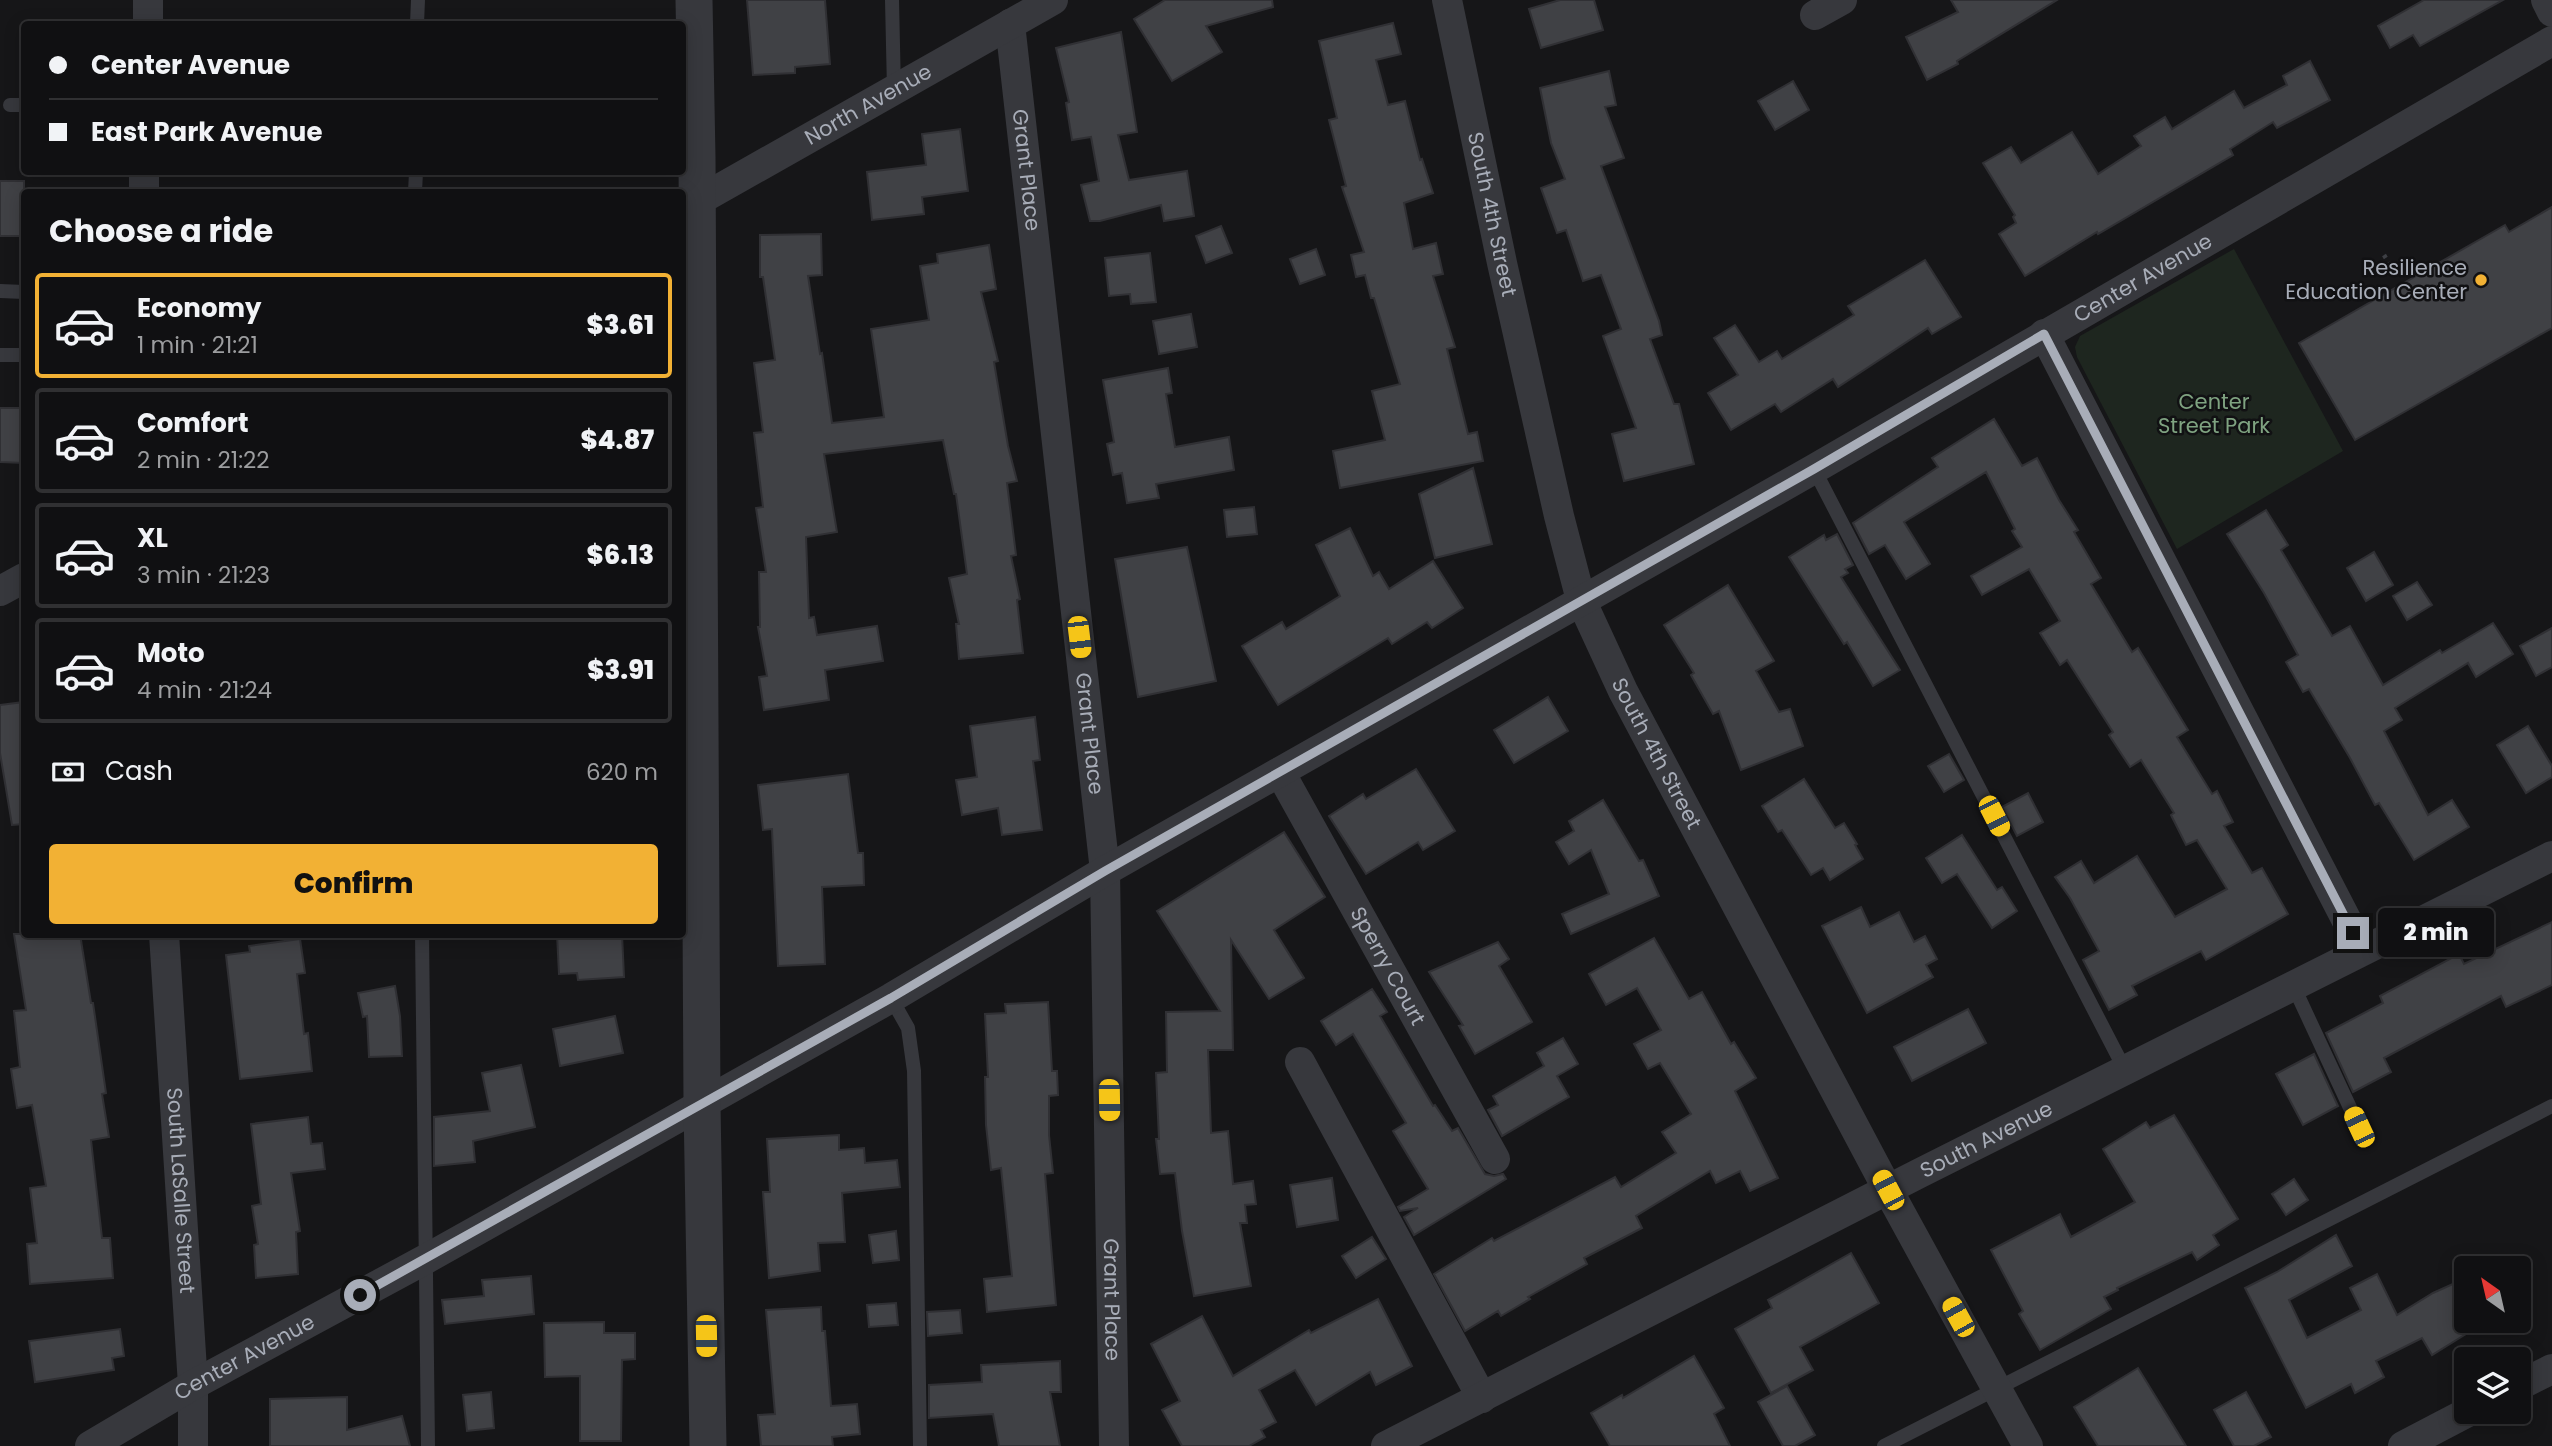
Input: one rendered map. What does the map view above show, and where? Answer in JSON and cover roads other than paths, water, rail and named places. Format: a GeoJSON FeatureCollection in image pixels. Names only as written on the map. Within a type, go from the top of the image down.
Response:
{"type":"FeatureCollection","features":[{"type":"Feature","properties":{"kind":"street"},"geometry":{"type":"LineString","coordinates":[[148,0],[148,21]]}},
{"type":"Feature","properties":{"kind":"street"},"geometry":{"type":"LineString","coordinates":[[694,0],[690,206],[708,1446]]}},
{"type":"Feature","properties":{"kind":"street","name":"North Avenue"},"geometry":{"type":"LineString","coordinates":[[690,206],[1053,0]]}},
{"type":"Feature","properties":{"kind":"street","name":"South 4th Street"},"geometry":{"type":"LineString","coordinates":[[1447,0],[1511,303],[1559,516],[1581,600],[1623,691],[1888,1190],[2028,1446]]}},
{"type":"Feature","properties":{"kind":"street"},"geometry":{"type":"LineString","coordinates":[[1815,15],[1842,0]]}},
{"type":"Feature","properties":{"kind":"street"},"geometry":{"type":"LineString","coordinates":[[2546,0],[2552,12]]}},
{"type":"Feature","properties":{"kind":"street","name":"Grant Place"},"geometry":{"type":"LineString","coordinates":[[1010,24],[1105,871],[1114,1446]]}},
{"type":"Feature","properties":{"kind":"street","name":"Center Avenue"},"geometry":{"type":"LineString","coordinates":[[90,1446],[193,1385],[426,1259],[891,998],[1105,871],[1814,469],[2552,41]]}},
{"type":"Feature","properties":{"kind":"street"},"geometry":{"type":"LineString","coordinates":[[2044,334],[2362,950]]}},
{"type":"Feature","properties":{"kind":"street"},"geometry":{"type":"LineString","coordinates":[[0,591],[21,580]]}},
{"type":"Feature","properties":{"kind":"street","name":"Sperry Court"},"geometry":{"type":"LineString","coordinates":[[1280,772],[1495,1159]]}},
{"type":"Feature","properties":{"kind":"street","name":"South Avenue"},"geometry":{"type":"LineString","coordinates":[[1386,1446],[2552,856]]}},
{"type":"Feature","properties":{"kind":"street","name":"South LaSalle Street"},"geometry":{"type":"LineString","coordinates":[[164,938],[193,1385],[193,1446]]}},
{"type":"Feature","properties":{"kind":"street"},"geometry":{"type":"LineString","coordinates":[[1300,1062],[1482,1398]]}},
{"type":"Feature","properties":{"kind":"street"},"geometry":{"type":"LineString","coordinates":[[2531,1380],[2552,1369]]}},
{"type":"Feature","properties":{"kind":"street"},"geometry":{"type":"LineString","coordinates":[[2403,1446],[2454,1419]]}},
{"type":"Feature","properties":{"kind":"lane"},"geometry":{"type":"LineString","coordinates":[[417,21],[418,0]]}},
{"type":"Feature","properties":{"kind":"lane"},"geometry":{"type":"LineString","coordinates":[[892,0],[894,90]]}},
{"type":"Feature","properties":{"kind":"lane"},"geometry":{"type":"LineString","coordinates":[[0,291],[21,292]]}},
{"type":"Feature","properties":{"kind":"lane"},"geometry":{"type":"LineString","coordinates":[[0,355],[21,355]]}},
{"type":"Feature","properties":{"kind":"lane"},"geometry":{"type":"LineString","coordinates":[[1814,469],[2125,1070]]}},
{"type":"Feature","properties":{"kind":"lane"},"geometry":{"type":"LineString","coordinates":[[422,938],[428,1446]]}},
{"type":"Feature","properties":{"kind":"lane"},"geometry":{"type":"LineString","coordinates":[[2293,985],[2359,1127]]}},
{"type":"Feature","properties":{"kind":"lane"},"geometry":{"type":"LineString","coordinates":[[891,998],[908,1028],[914,1072],[920,1446]]}},
{"type":"Feature","properties":{"kind":"lane"},"geometry":{"type":"LineString","coordinates":[[1884,1446],[2552,1106]]}},
{"type":"Feature","properties":{"kind":"place","name":"Resilience Education Center"},"geometry":{"type":"Point","coordinates":[2481,280]}},
{"type":"Feature","properties":{"kind":"park label","name":"Center Street Park"},"geometry":{"type":"Point","coordinates":[2214,414]}}]}
